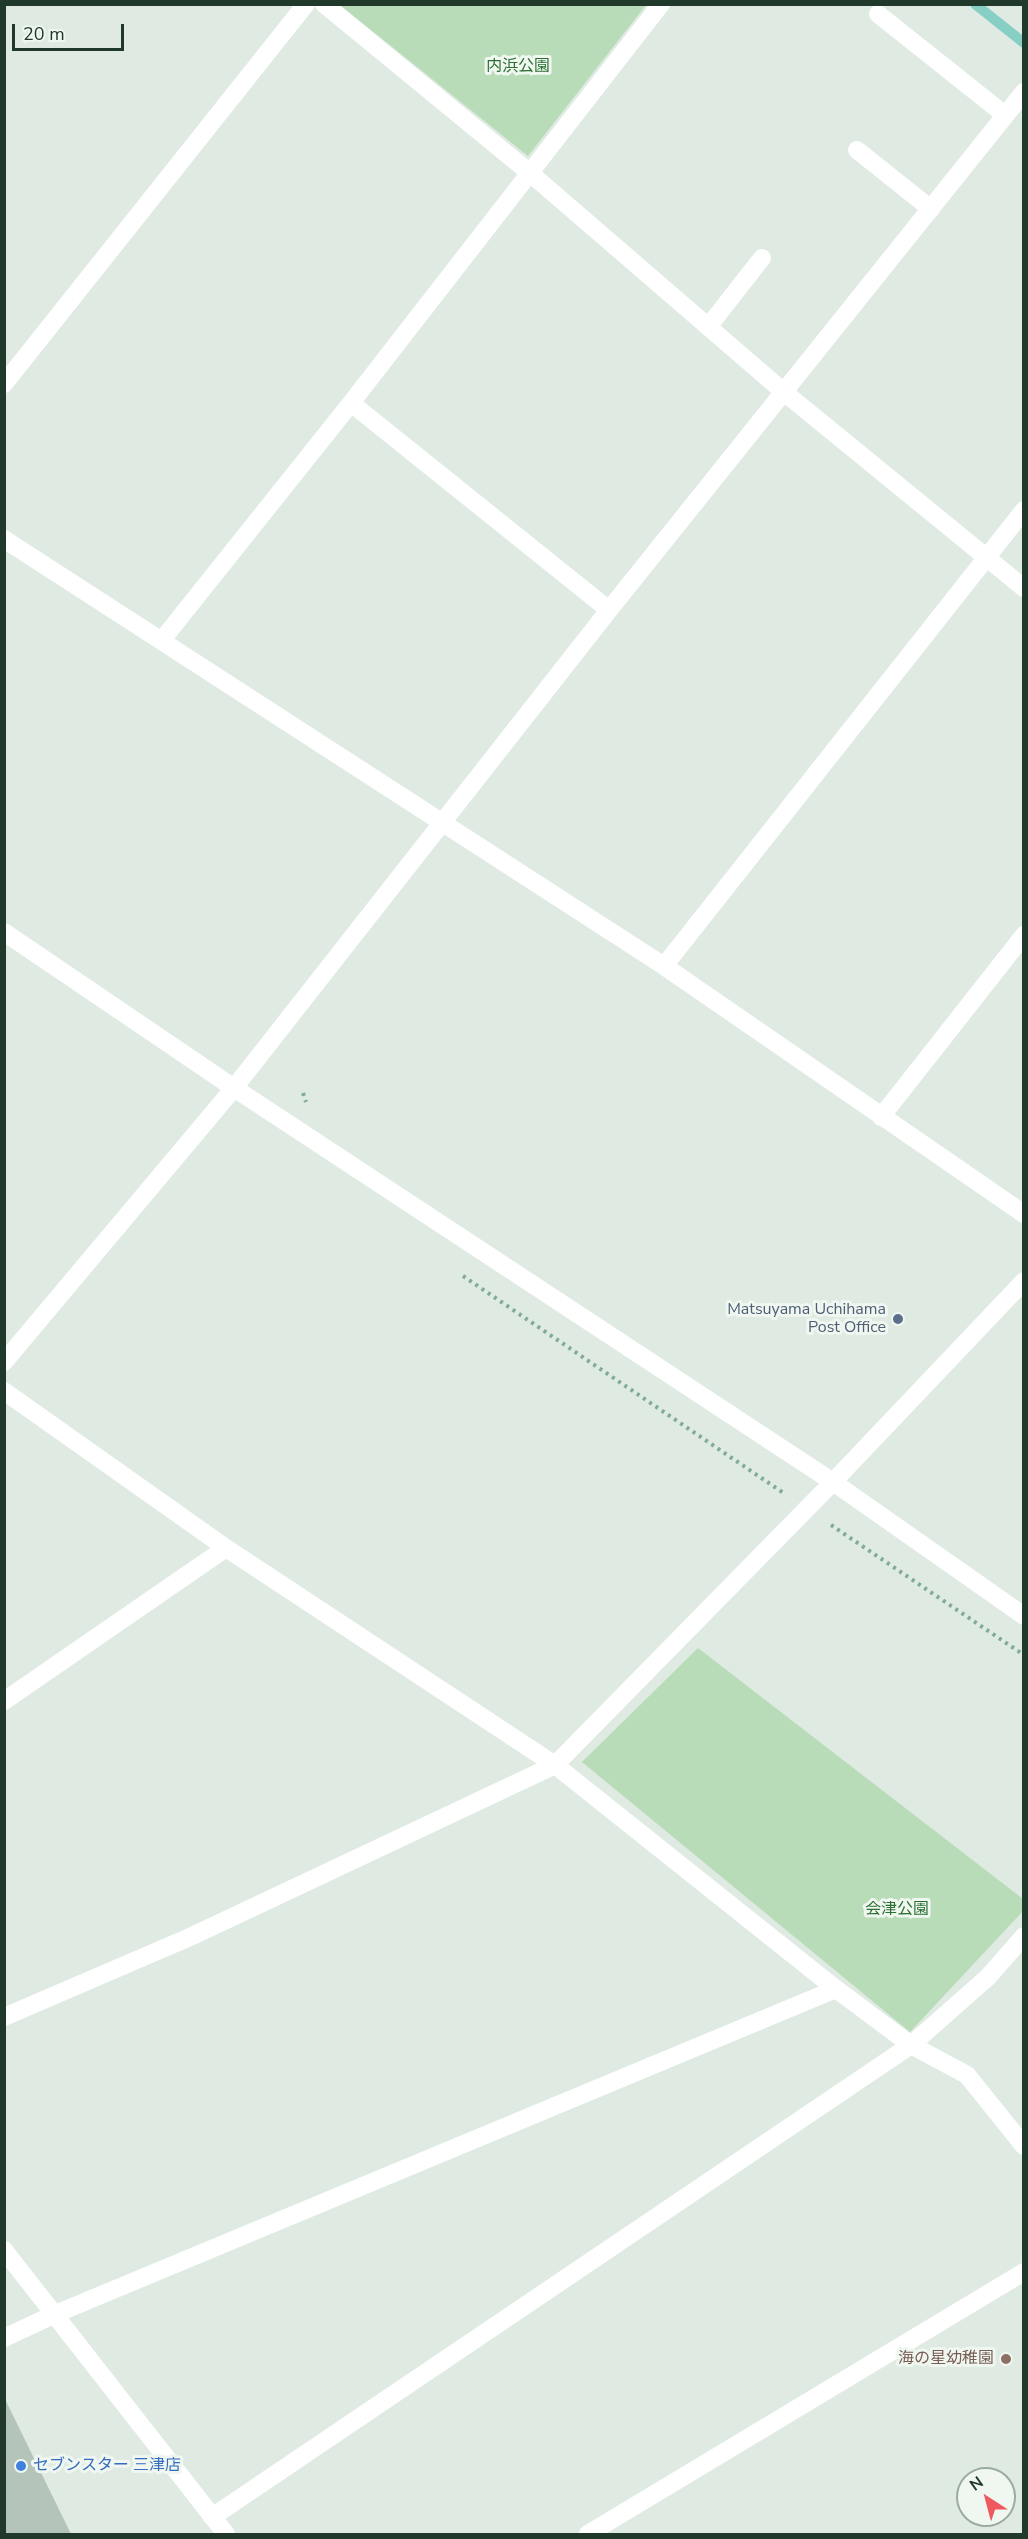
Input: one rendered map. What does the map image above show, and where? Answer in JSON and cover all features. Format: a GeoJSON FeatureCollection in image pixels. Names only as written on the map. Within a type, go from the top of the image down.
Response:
{"type":"FeatureCollection","features":[{"type":"Feature","properties":{"kind":"street"},"geometry":{"type":"LineString","coordinates":[[4,384],[306,4]]}},
{"type":"Feature","properties":{"kind":"street"},"geometry":{"type":"LineString","coordinates":[[324,4],[530,173],[785,393],[1023,588]]}},
{"type":"Feature","properties":{"kind":"street"},"geometry":{"type":"LineString","coordinates":[[162,640],[351,404],[661,4]]}},
{"type":"Feature","properties":{"kind":"street"},"geometry":{"type":"LineString","coordinates":[[878,14],[1005,115]]}},
{"type":"Feature","properties":{"kind":"street"},"geometry":{"type":"LineString","coordinates":[[4,1362],[234,1088],[609,610],[785,393],[1023,92]]}},
{"type":"Feature","properties":{"kind":"street"},"geometry":{"type":"LineString","coordinates":[[857,150],[931,209]]}},
{"type":"Feature","properties":{"kind":"street"},"geometry":{"type":"LineString","coordinates":[[708,327],[762,258]]}},
{"type":"Feature","properties":{"kind":"street"},"geometry":{"type":"LineString","coordinates":[[351,404],[609,610]]}},
{"type":"Feature","properties":{"kind":"street"},"geometry":{"type":"LineString","coordinates":[[664,966],[1023,510]]}},
{"type":"Feature","properties":{"kind":"street"},"geometry":{"type":"LineString","coordinates":[[4,539],[664,966],[1023,1214]]}},
{"type":"Feature","properties":{"kind":"street"},"geometry":{"type":"LineString","coordinates":[[4,932],[234,1088],[833,1482],[1023,1616]]}},
{"type":"Feature","properties":{"kind":"street"},"geometry":{"type":"LineString","coordinates":[[881,1117],[1023,935]]}},
{"type":"Feature","properties":{"kind":"street"},"geometry":{"type":"LineString","coordinates":[[4,2017],[190,1937],[555,1765],[807,1509],[1023,1281]]}},
{"type":"Feature","properties":{"kind":"street"},"geometry":{"type":"LineString","coordinates":[[4,1391],[226,1548],[555,1765],[836,1989],[910,2045],[968,2075],[1023,2146]]}},
{"type":"Feature","properties":{"kind":"street"},"geometry":{"type":"LineString","coordinates":[[4,1701],[226,1548]]}},
{"type":"Feature","properties":{"kind":"street"},"geometry":{"type":"LineString","coordinates":[[213,2517],[910,2045],[987,1977],[1023,1936]]}},
{"type":"Feature","properties":{"kind":"street"},"geometry":{"type":"LineString","coordinates":[[4,2338],[53,2315],[836,1989]]}},
{"type":"Feature","properties":{"kind":"street"},"geometry":{"type":"LineString","coordinates":[[4,2250],[226,2535]]}},
{"type":"Feature","properties":{"kind":"street"},"geometry":{"type":"LineString","coordinates":[[588,2535],[1023,2272]]}},
{"type":"Feature","properties":{"kind":"path"},"geometry":{"type":"LineString","coordinates":[[461,1275],[1023,1655]]}},
{"type":"Feature","properties":{"kind":"green space","name":"内浜公園"},"geometry":{"type":"Polygon","coordinates":[[[340,5],[646,5],[528,156],[340,5]]]}},
{"type":"Feature","properties":{"kind":"green space","name":"会津公園"},"geometry":{"type":"Polygon","coordinates":[[[698,1648],[1023,1899],[1023,1911],[910,2032],[582,1762],[698,1648]]]}},
{"type":"Feature","properties":{"kind":"building","name":"セブンスター 三津店"},"geometry":{"type":"Polygon","coordinates":[[[4,2397],[71,2534],[4,2534],[4,2397]]]}},
{"type":"Feature","properties":{"kind":"waterway"},"geometry":{"type":"LineString","coordinates":[[975,4],[1024,43]]}},
{"type":"Feature","properties":{"kind":"place","name":"Matsuyama Uchihama Post Office"},"geometry":{"type":"Point","coordinates":[898,1319]}},
{"type":"Feature","properties":{"kind":"place","name":"海の星幼稚園"},"geometry":{"type":"Point","coordinates":[1006,2359]}},
{"type":"Feature","properties":{"kind":"place","name":"セブンスター 三津店"},"geometry":{"type":"Point","coordinates":[21,2466]}}]}
